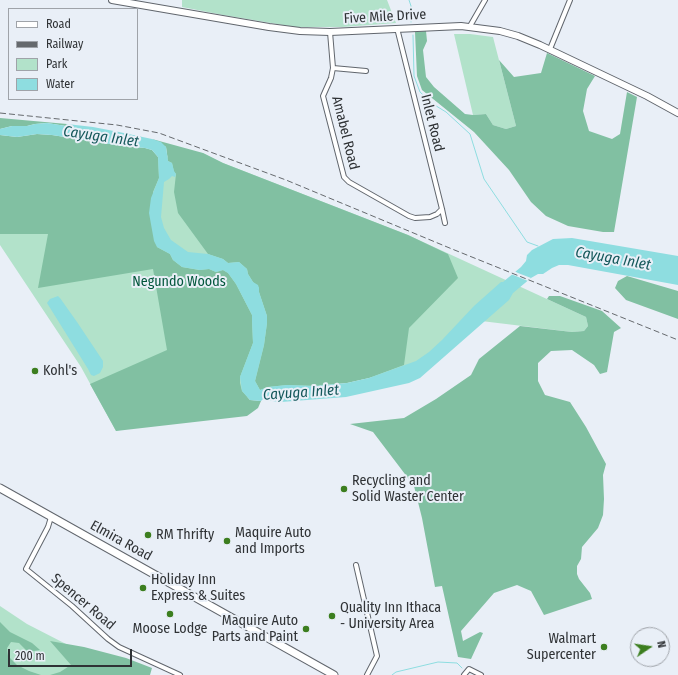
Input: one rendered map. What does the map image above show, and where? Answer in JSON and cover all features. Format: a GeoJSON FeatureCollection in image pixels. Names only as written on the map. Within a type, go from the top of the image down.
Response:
{"type":"FeatureCollection","features":[{"type":"Feature","properties":{"kind":"highway","name":"Elmira Road"},"geometry":{"type":"LineString","coordinates":[[0,488],[334,675]]}},
{"type":"Feature","properties":{"kind":"main road","name":"Five Mile Drive"},"geometry":{"type":"LineString","coordinates":[[112,0],[300,31],[330,32],[470,26],[500,31],[518,36],[550,50],[647,96],[678,113]]}},
{"type":"Feature","properties":{"kind":"street"},"geometry":{"type":"LineString","coordinates":[[470,26],[485,0]]}},
{"type":"Feature","properties":{"kind":"street"},"geometry":{"type":"LineString","coordinates":[[550,50],[570,0]]}},
{"type":"Feature","properties":{"kind":"street","name":"Inlet Road"},"geometry":{"type":"LineString","coordinates":[[397,28],[445,223]]}},
{"type":"Feature","properties":{"kind":"street","name":"Amabel Road"},"geometry":{"type":"LineString","coordinates":[[330,32],[333,68],[331,78],[323,96],[339,162],[344,176],[349,182],[409,216],[415,218],[430,217],[437,214],[442,209]]}},
{"type":"Feature","properties":{"kind":"street"},"geometry":{"type":"LineString","coordinates":[[333,68],[366,71]]}},
{"type":"Feature","properties":{"kind":"street","name":"Spencer Road"},"geometry":{"type":"LineString","coordinates":[[51,517],[26,569],[72,606],[108,639],[119,647],[180,675]]}},
{"type":"Feature","properties":{"kind":"street"},"geometry":{"type":"LineString","coordinates":[[356,565],[377,656],[367,675]]}},
{"type":"Feature","properties":{"kind":"street"},"geometry":{"type":"LineString","coordinates":[[464,675],[469,669],[481,675]]}},
{"type":"Feature","properties":{"kind":"green space"},"geometry":{"type":"Polygon","coordinates":[[[182,0],[387,0],[396,23],[342,27],[295,27],[182,7],[182,0]]]}},
{"type":"Feature","properties":{"kind":"green space"},"geometry":{"type":"Polygon","coordinates":[[[426,31],[427,41],[423,50],[426,77],[434,87],[465,114],[486,114],[493,125],[506,129],[516,126],[499,60],[514,77],[541,73],[547,53],[595,76],[587,89],[583,111],[589,131],[612,139],[620,134],[627,92],[637,97],[614,232],[603,232],[568,226],[546,216],[531,202],[509,170],[474,132],[422,90],[417,76],[415,32],[426,31]]]}},
{"type":"Feature","properties":{"kind":"green space"},"geometry":{"type":"Polygon","coordinates":[[[454,34],[470,34],[493,37],[516,126],[506,129],[493,125],[486,114],[473,115],[454,34]]]}},
{"type":"Feature","properties":{"kind":"green space"},"geometry":{"type":"Polygon","coordinates":[[[0,118],[67,124],[66,126],[47,123],[27,126],[12,126],[0,129],[0,118]]]}},
{"type":"Feature","properties":{"kind":"green space"},"geometry":{"type":"Polygon","coordinates":[[[37,134],[145,148],[152,150],[158,157],[159,178],[153,192],[157,247],[170,254],[173,260],[182,267],[199,270],[209,269],[216,272],[223,270],[228,273],[236,284],[252,315],[253,343],[240,377],[240,383],[242,391],[250,400],[261,401],[258,408],[247,416],[116,431],[90,384],[167,350],[153,269],[38,288],[48,234],[0,234],[0,135],[17,137],[37,134]]]}},
{"type":"Feature","properties":{"kind":"green space"},"geometry":{"type":"Polygon","coordinates":[[[152,139],[203,153],[223,163],[408,235],[448,254],[458,278],[409,328],[404,365],[369,378],[347,383],[315,386],[287,385],[268,387],[260,390],[255,381],[264,345],[267,316],[259,288],[253,282],[247,269],[239,262],[228,263],[223,259],[208,254],[178,213],[174,192],[176,174],[172,163],[168,161],[166,147],[152,139]]]}},
{"type":"Feature","properties":{"kind":"green space","name":"Negundo Woods"},"geometry":{"type":"Polygon","coordinates":[[[191,152],[203,153],[223,163],[408,235],[586,317],[588,326],[584,331],[572,332],[473,320],[419,370],[253,396],[116,431],[81,367],[0,245],[0,196],[191,152]]]}},
{"type":"Feature","properties":{"kind":"green space"},"geometry":{"type":"Polygon","coordinates":[[[627,276],[678,291],[678,319],[626,300],[615,288],[618,281],[627,276]]]}},
{"type":"Feature","properties":{"kind":"green space"},"geometry":{"type":"Polygon","coordinates":[[[549,296],[560,296],[602,311],[621,328],[614,332],[607,372],[600,374],[594,365],[572,350],[551,351],[538,363],[538,381],[545,395],[570,402],[586,427],[606,464],[603,475],[603,515],[598,528],[582,547],[581,559],[577,566],[577,574],[579,579],[590,593],[592,599],[544,615],[531,591],[517,585],[494,593],[461,631],[463,641],[480,632],[483,633],[471,659],[458,657],[442,586],[435,587],[422,518],[414,486],[373,432],[350,424],[404,418],[436,399],[471,375],[479,359],[520,326],[572,332],[584,331],[588,326],[586,317],[547,299],[549,296]]]}},
{"type":"Feature","properties":{"kind":"green space"},"geometry":{"type":"Polygon","coordinates":[[[0,606],[27,624],[124,675],[0,675],[0,606]]]}},
{"type":"Feature","properties":{"kind":"green space"},"geometry":{"type":"Polygon","coordinates":[[[0,622],[10,632],[32,643],[40,650],[26,650],[19,643],[11,642],[7,648],[8,656],[17,665],[41,675],[0,675],[0,622]]]}},
{"type":"Feature","properties":{"kind":"green space"},"geometry":{"type":"Polygon","coordinates":[[[50,641],[84,647],[126,658],[152,668],[150,675],[50,675],[60,672],[71,665],[50,641]]]}},
{"type":"Feature","properties":{"kind":"water","name":"Cayuga Inlet"},"geometry":{"type":"Polygon","coordinates":[[[47,123],[66,126],[67,124],[93,127],[119,132],[152,139],[161,142],[166,147],[168,161],[172,163],[176,174],[175,177],[172,176],[164,182],[161,217],[164,228],[171,240],[188,252],[208,254],[223,259],[228,263],[239,262],[247,269],[253,282],[258,285],[267,316],[264,345],[255,381],[260,390],[268,387],[287,385],[315,386],[347,383],[369,378],[416,361],[442,340],[474,306],[501,282],[521,267],[526,261],[527,255],[532,250],[553,239],[572,238],[678,256],[678,285],[568,265],[559,265],[543,274],[538,274],[531,278],[513,293],[509,300],[420,378],[409,383],[346,397],[281,402],[264,398],[261,401],[250,400],[242,391],[240,377],[253,343],[252,315],[236,284],[228,273],[223,270],[216,272],[209,269],[200,270],[182,267],[173,260],[170,254],[157,247],[154,241],[149,213],[151,198],[159,178],[158,157],[152,150],[145,148],[52,135],[37,134],[17,137],[0,135],[0,129],[12,126],[27,126],[47,123]]]}},
{"type":"Feature","properties":{"kind":"water"},"geometry":{"type":"Polygon","coordinates":[[[58,296],[103,361],[103,367],[100,373],[94,376],[91,375],[47,303],[50,299],[58,296]]]}},
{"type":"Feature","properties":{"kind":"pier"},"geometry":{"type":"Polygon","coordinates":[[[514,271],[531,278],[528,281],[511,274],[514,271]]]}},
{"type":"Feature","properties":{"kind":"waterway"},"geometry":{"type":"LineString","coordinates":[[409,0],[411,6],[411,22]]}},
{"type":"Feature","properties":{"kind":"waterway"},"geometry":{"type":"LineString","coordinates":[[413,35],[414,76],[420,92],[433,104],[446,112],[470,134],[484,179],[527,242],[538,246]]}},
{"type":"Feature","properties":{"kind":"waterway"},"geometry":{"type":"LineString","coordinates":[[392,675],[396,672],[438,662],[457,663],[462,668]]}},
{"type":"Feature","properties":{"kind":"railway"},"geometry":{"type":"LineString","coordinates":[[0,113],[117,125],[159,133],[286,180],[678,340]]}},
{"type":"Feature","properties":{"kind":"place","name":"Kohl's"},"geometry":{"type":"Point","coordinates":[35,371]}},
{"type":"Feature","properties":{"kind":"place","name":"Recycling and Solid Waster Center"},"geometry":{"type":"Point","coordinates":[344,489]}},
{"type":"Feature","properties":{"kind":"place","name":"RM Thrifty"},"geometry":{"type":"Point","coordinates":[148,535]}},
{"type":"Feature","properties":{"kind":"place","name":"Maquire Auto and Imports"},"geometry":{"type":"Point","coordinates":[227,541]}},
{"type":"Feature","properties":{"kind":"place","name":"Holiday Inn Express & Suites"},"geometry":{"type":"Point","coordinates":[143,588]}},
{"type":"Feature","properties":{"kind":"place","name":"Moose Lodge"},"geometry":{"type":"Point","coordinates":[170,614]}},
{"type":"Feature","properties":{"kind":"place","name":"Quality Inn Ithaca - University Area"},"geometry":{"type":"Point","coordinates":[332,616]}},
{"type":"Feature","properties":{"kind":"place","name":"Maquire Auto Parts and Paint"},"geometry":{"type":"Point","coordinates":[306,629]}},
{"type":"Feature","properties":{"kind":"place","name":"Walmart Supercenter"},"geometry":{"type":"Point","coordinates":[604,647]}}]}
